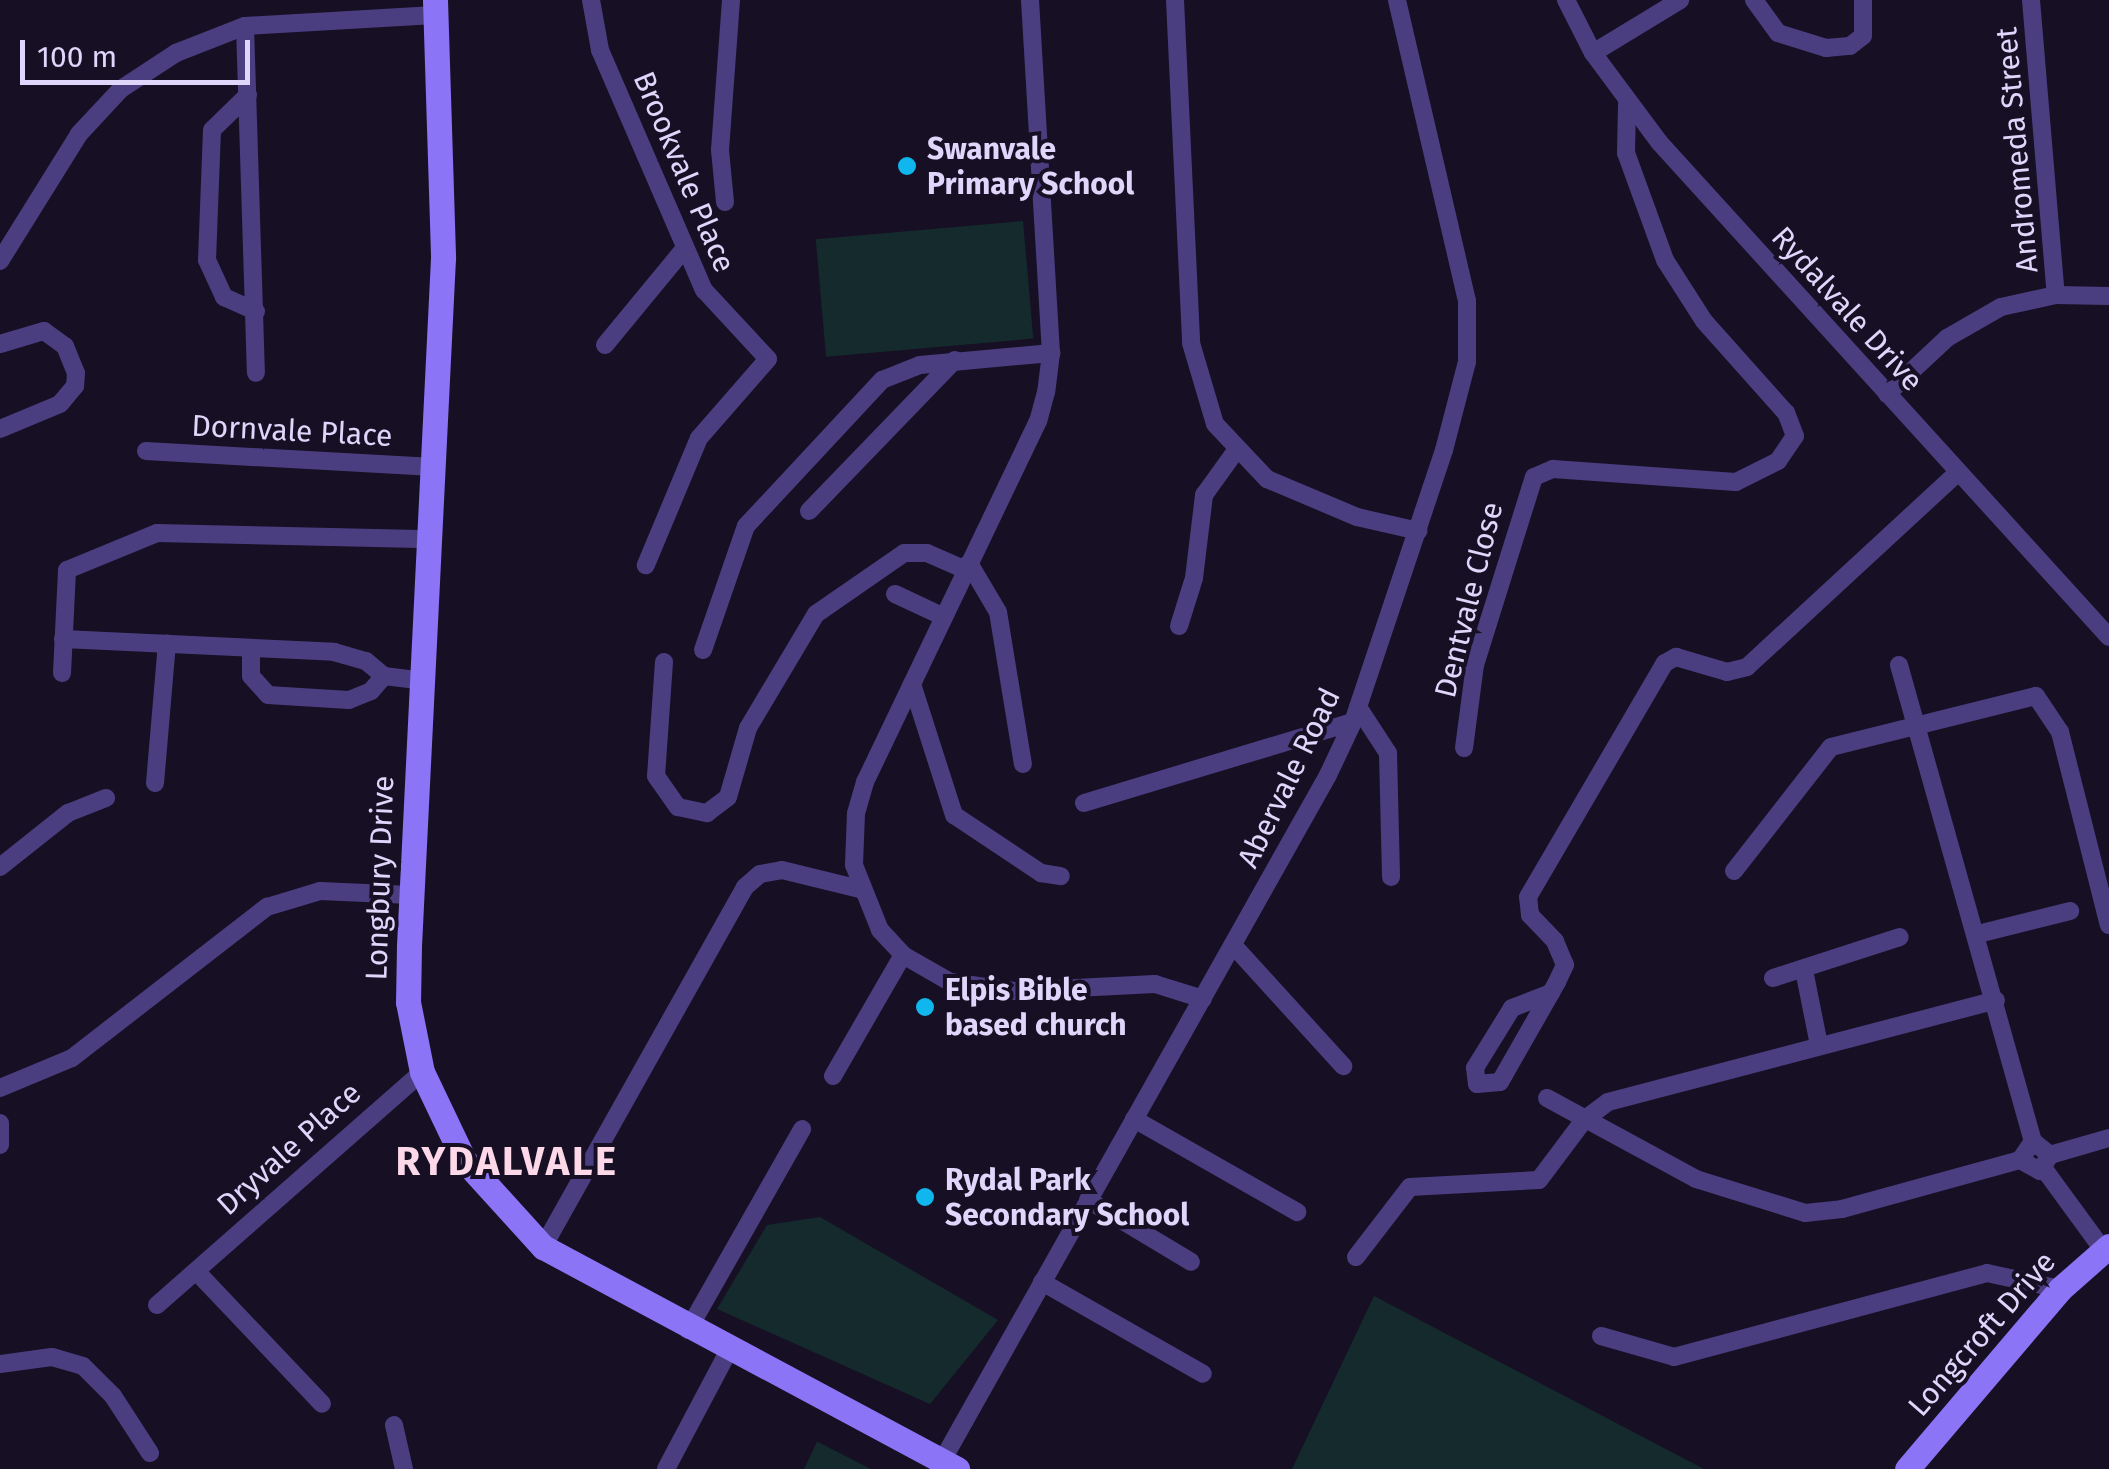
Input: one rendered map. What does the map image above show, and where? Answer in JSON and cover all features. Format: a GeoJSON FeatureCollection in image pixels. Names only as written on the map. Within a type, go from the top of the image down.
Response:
{"type":"FeatureCollection","features":[{"type":"Feature","properties":{"kind":"street","name":"Brookvale Place"},"geometry":{"type":"LineString","coordinates":[[591,0],[596,38],[684,248],[722,314],[761,347],[766,365],[707,428],[682,468],[646,565]]}},
{"type":"Feature","properties":{"kind":"street"},"geometry":{"type":"LineString","coordinates":[[726,202],[720,150],[730,0]]}},
{"type":"Feature","properties":{"kind":"street"},"geometry":{"type":"LineString","coordinates":[[1030,0],[1051,352],[1038,421],[912,684],[856,812],[852,841],[860,889],[880,930],[903,955],[950,982],[984,990],[1155,984],[1203,999]]}},
{"type":"Feature","properties":{"kind":"street"},"geometry":{"type":"LineString","coordinates":[[1175,0],[1192,343],[1214,424],[1235,452],[1268,479],[1316,501],[1418,531]]}},
{"type":"Feature","properties":{"kind":"street","name":"Abervale Road"},"geometry":{"type":"LineString","coordinates":[[949,1465],[1042,1282],[1203,999],[1355,715],[1462,392],[1467,302],[1398,0]]}},
{"type":"Feature","properties":{"kind":"street","name":"Rydalvale Drive"},"geometry":{"type":"LineString","coordinates":[[1566,0],[1593,53],[1627,104],[2109,637]]}},
{"type":"Feature","properties":{"kind":"street"},"geometry":{"type":"LineString","coordinates":[[1593,53],[1680,0]]}},
{"type":"Feature","properties":{"kind":"street"},"geometry":{"type":"LineString","coordinates":[[1754,0],[1778,33],[1826,48],[1850,46],[1863,36],[1864,0]]}},
{"type":"Feature","properties":{"kind":"street","name":"Andromeda Street"},"geometry":{"type":"LineString","coordinates":[[2031,0],[2056,295]]}},
{"type":"Feature","properties":{"kind":"street"},"geometry":{"type":"LineString","coordinates":[[0,262],[53,170],[100,108],[176,53],[244,26],[435,7]]}},
{"type":"Feature","properties":{"kind":"street","name":"Longbury Drive"},"geometry":{"type":"LineString","coordinates":[[435,7],[443,258],[408,1002],[422,1072],[464,1160],[543,1247],[688,1330],[949,1465]]}},
{"type":"Feature","properties":{"kind":"street"},"geometry":{"type":"LineString","coordinates":[[244,26],[256,373]]}},
{"type":"Feature","properties":{"kind":"street"},"geometry":{"type":"LineString","coordinates":[[248,96],[212,130],[207,260],[209,277],[224,297],[256,311]]}},
{"type":"Feature","properties":{"kind":"street","name":"Dentvale Close"},"geometry":{"type":"LineString","coordinates":[[1464,748],[1475,665],[1534,477],[1553,469],[1736,482],[1778,460],[1796,436],[1786,413],[1704,321],[1666,260],[1626,153],[1627,104]]}},
{"type":"Feature","properties":{"kind":"street"},"geometry":{"type":"LineString","coordinates":[[605,345],[684,248]]}},
{"type":"Feature","properties":{"kind":"street"},"geometry":{"type":"LineString","coordinates":[[1887,394],[1972,323],[2001,307],[2056,295],[2109,296]]}},
{"type":"Feature","properties":{"kind":"street"},"geometry":{"type":"LineString","coordinates":[[0,344],[44,331],[65,346],[75,386],[60,404],[0,429]]}},
{"type":"Feature","properties":{"kind":"street"},"geometry":{"type":"LineString","coordinates":[[703,650],[739,540],[765,500],[882,380],[954,360],[1051,352]]}},
{"type":"Feature","properties":{"kind":"street"},"geometry":{"type":"LineString","coordinates":[[810,510],[954,360]]}},
{"type":"Feature","properties":{"kind":"street","name":"Dornvale Place"},"geometry":{"type":"LineString","coordinates":[[146,451],[434,466]]}},
{"type":"Feature","properties":{"kind":"street"},"geometry":{"type":"LineString","coordinates":[[1178,626],[1194,578],[1204,496],[1235,452]]}},
{"type":"Feature","properties":{"kind":"street"},"geometry":{"type":"LineString","coordinates":[[1550,993],[1512,1008],[1475,1068],[1477,1084],[1500,1082],[1550,993],[1565,964],[1563,954],[1530,915],[1528,896],[1665,663],[1676,658],[1727,672],[1747,667],[1958,472]]}},
{"type":"Feature","properties":{"kind":"street"},"geometry":{"type":"LineString","coordinates":[[62,674],[67,570],[157,533],[430,540]]}},
{"type":"Feature","properties":{"kind":"street"},"geometry":{"type":"LineString","coordinates":[[664,662],[656,776],[678,807],[707,813],[728,797],[748,728],[816,614],[904,553],[927,553],[968,567],[998,612],[1023,764]]}},
{"type":"Feature","properties":{"kind":"street"},"geometry":{"type":"LineString","coordinates":[[895,594],[944,617]]}},
{"type":"Feature","properties":{"kind":"street"},"geometry":{"type":"LineString","coordinates":[[63,639],[355,656],[384,676],[422,681]]}},
{"type":"Feature","properties":{"kind":"street"},"geometry":{"type":"LineString","coordinates":[[156,783],[167,644]]}},
{"type":"Feature","properties":{"kind":"street"},"geometry":{"type":"LineString","coordinates":[[251,648],[251,676],[268,695],[349,700],[371,691],[384,676]]}},
{"type":"Feature","properties":{"kind":"street"},"geometry":{"type":"LineString","coordinates":[[1899,666],[1919,723],[2032,1141],[2106,1248]]}},
{"type":"Feature","properties":{"kind":"street"},"geometry":{"type":"LineString","coordinates":[[912,684],[954,816],[1042,873],[1061,876]]}},
{"type":"Feature","properties":{"kind":"street"},"geometry":{"type":"LineString","coordinates":[[1734,871],[1831,747],[2025,695],[2045,702],[2060,732],[2104,886],[2109,925]]}},
{"type":"Feature","properties":{"kind":"street"},"geometry":{"type":"LineString","coordinates":[[1084,803],[1355,715],[1388,754],[1391,877]]}},
{"type":"Feature","properties":{"kind":"street"},"geometry":{"type":"LineString","coordinates":[[0,867],[68,813],[106,798]]}},
{"type":"Feature","properties":{"kind":"street"},"geometry":{"type":"LineString","coordinates":[[543,1247],[682,993],[745,887],[760,874],[782,870],[860,889]]}},
{"type":"Feature","properties":{"kind":"street"},"geometry":{"type":"LineString","coordinates":[[0,1088],[72,1058],[268,907],[320,891],[411,896]]}},
{"type":"Feature","properties":{"kind":"street"},"geometry":{"type":"LineString","coordinates":[[1978,934],[2070,911]]}},
{"type":"Feature","properties":{"kind":"street"},"geometry":{"type":"LineString","coordinates":[[1773,978],[1900,937]]}},
{"type":"Feature","properties":{"kind":"street"},"geometry":{"type":"LineString","coordinates":[[1233,944],[1343,1066]]}},
{"type":"Feature","properties":{"kind":"street"},"geometry":{"type":"LineString","coordinates":[[833,1076],[903,955]]}},
{"type":"Feature","properties":{"kind":"street"},"geometry":{"type":"LineString","coordinates":[[1804,970],[1819,1045]]}},
{"type":"Feature","properties":{"kind":"street"},"geometry":{"type":"LineString","coordinates":[[1356,1257],[1410,1187],[1538,1180],[1584,1120],[1608,1102],[1996,1000]]}},
{"type":"Feature","properties":{"kind":"street","name":"Dryvale Place"},"geometry":{"type":"LineString","coordinates":[[157,1305],[422,1072]]}},
{"type":"Feature","properties":{"kind":"street"},"geometry":{"type":"LineString","coordinates":[[1547,1098],[1696,1179],[1805,1213],[1842,1209],[2020,1160],[2032,1141]]}},
{"type":"Feature","properties":{"kind":"street"},"geometry":{"type":"LineString","coordinates":[[1608,1102],[1611,1136]]}},
{"type":"Feature","properties":{"kind":"street"},"geometry":{"type":"LineString","coordinates":[[1134,1119],[1296,1212]]}},
{"type":"Feature","properties":{"kind":"street"},"geometry":{"type":"LineString","coordinates":[[0,1123],[0,1145]]}},
{"type":"Feature","properties":{"kind":"street"},"geometry":{"type":"LineString","coordinates":[[688,1330],[802,1128]]}},
{"type":"Feature","properties":{"kind":"street"},"geometry":{"type":"LineString","coordinates":[[2020,1160],[2030,1171],[2109,1138]]}},
{"type":"Feature","properties":{"kind":"street"},"geometry":{"type":"LineString","coordinates":[[1088,1200],[1192,1262]]}},
{"type":"Feature","properties":{"kind":"street","name":"Longcroft Drive"},"geometry":{"type":"LineString","coordinates":[[1907,1469],[2060,1289],[2106,1248]]}},
{"type":"Feature","properties":{"kind":"street"},"geometry":{"type":"LineString","coordinates":[[196,1270],[322,1404]]}},
{"type":"Feature","properties":{"kind":"street"},"geometry":{"type":"LineString","coordinates":[[1600,1336],[1665,1358],[1986,1274],[2010,1273],[2060,1289]]}},
{"type":"Feature","properties":{"kind":"street"},"geometry":{"type":"LineString","coordinates":[[1042,1282],[1202,1374]]}},
{"type":"Feature","properties":{"kind":"street"},"geometry":{"type":"LineString","coordinates":[[666,1469],[728,1350]]}},
{"type":"Feature","properties":{"kind":"street"},"geometry":{"type":"LineString","coordinates":[[0,1364],[52,1356],[83,1366],[113,1396],[150,1452]]}},
{"type":"Feature","properties":{"kind":"street"},"geometry":{"type":"LineString","coordinates":[[394,1425],[404,1469]]}},
{"type":"Feature","properties":{"kind":"green space"},"geometry":{"type":"Polygon","coordinates":[[[1023,221],[1033,339],[826,357],[816,239],[1023,221]]]}},
{"type":"Feature","properties":{"kind":"green space"},"geometry":{"type":"Polygon","coordinates":[[[820,1217],[998,1320],[930,1404],[717,1309],[767,1225],[820,1217]]]}},
{"type":"Feature","properties":{"kind":"green space"},"geometry":{"type":"Polygon","coordinates":[[[1374,1296],[1704,1469],[1292,1469],[1374,1296]]]}},
{"type":"Feature","properties":{"kind":"green space"},"geometry":{"type":"Polygon","coordinates":[[[818,1442],[871,1469],[804,1469],[818,1442]]]}},
{"type":"Feature","properties":{"kind":"place","name":"Swanvale Primary School"},"geometry":{"type":"Point","coordinates":[907,166]}},
{"type":"Feature","properties":{"kind":"place","name":"Elpis Bible based church"},"geometry":{"type":"Point","coordinates":[925,1007]}},
{"type":"Feature","properties":{"kind":"place","name":"Rydal Park Secondary School"},"geometry":{"type":"Point","coordinates":[925,1197]}},
{"type":"Feature","properties":{"kind":"district","name":"RYDALVALE"},"geometry":{"type":"Point","coordinates":[507,1162]}}]}
